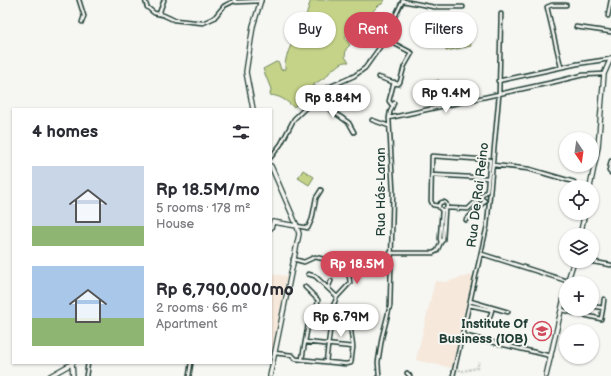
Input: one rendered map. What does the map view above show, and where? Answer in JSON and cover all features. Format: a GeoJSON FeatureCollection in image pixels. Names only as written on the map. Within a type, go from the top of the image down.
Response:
{"type":"FeatureCollection","features":[{"type":"Feature","properties":{"kind":"street"},"geometry":{"type":"LineString","coordinates":[[79,0],[84,16],[82,22]]}},
{"type":"Feature","properties":{"kind":"street"},"geometry":{"type":"LineString","coordinates":[[145,0],[147,7],[151,11],[174,20],[203,23],[214,18],[224,6],[234,0],[236,2],[261,0],[253,26],[246,72],[253,108]]}},
{"type":"Feature","properties":{"kind":"street"},"geometry":{"type":"LineString","coordinates":[[160,14],[164,0]]}},
{"type":"Feature","properties":{"kind":"street"},"geometry":{"type":"LineString","coordinates":[[272,156],[281,144],[294,118],[327,88],[354,76],[365,68],[380,46],[403,0],[445,8],[463,7]]}},
{"type":"Feature","properties":{"kind":"street"},"geometry":{"type":"LineString","coordinates":[[608,16],[611,0]]}},
{"type":"Feature","properties":{"kind":"street"},"geometry":{"type":"LineString","coordinates":[[561,67],[547,7],[552,5],[566,5]]}},
{"type":"Feature","properties":{"kind":"street","name":"Rua De Rai Reino"},"geometry":{"type":"LineString","coordinates":[[453,376],[469,303],[482,254],[487,226],[499,94],[498,81],[501,14]]}},
{"type":"Feature","properties":{"kind":"street"},"geometry":{"type":"LineString","coordinates":[[576,27],[611,32]]}},
{"type":"Feature","properties":{"kind":"street"},"geometry":{"type":"LineString","coordinates":[[378,77],[399,83],[404,67],[412,54],[411,51],[402,47]]}},
{"type":"Feature","properties":{"kind":"street"},"geometry":{"type":"LineString","coordinates":[[498,81],[561,67],[611,59]]}},
{"type":"Feature","properties":{"kind":"street"},"geometry":{"type":"LineString","coordinates":[[591,180],[598,147],[604,74],[611,59]]}},
{"type":"Feature","properties":{"kind":"street"},"geometry":{"type":"LineString","coordinates":[[390,118],[406,116],[583,75],[604,74]]}},
{"type":"Feature","properties":{"kind":"street","name":"Rua Hás-Laran"},"geometry":{"type":"LineString","coordinates":[[379,376],[378,362],[382,337],[390,306],[390,253],[393,190],[390,112],[393,104],[389,101],[394,82]]}},
{"type":"Feature","properties":{"kind":"street"},"geometry":{"type":"LineString","coordinates":[[316,99],[350,123],[354,132]]}},
{"type":"Feature","properties":{"kind":"street"},"geometry":{"type":"LineString","coordinates":[[372,120],[390,126]]}},
{"type":"Feature","properties":{"kind":"street"},"geometry":{"type":"LineString","coordinates":[[432,156],[490,160],[488,178],[487,191],[468,209],[444,209],[440,206],[433,205],[431,201],[432,156]]}},
{"type":"Feature","properties":{"kind":"street"},"geometry":{"type":"LineString","coordinates":[[611,161],[609,171],[611,173]]}},
{"type":"Feature","properties":{"kind":"street"},"geometry":{"type":"LineString","coordinates":[[492,165],[529,169],[567,180]]}},
{"type":"Feature","properties":{"kind":"street"},"geometry":{"type":"LineString","coordinates":[[271,376],[274,353],[299,234],[272,168]]}},
{"type":"Feature","properties":{"kind":"street"},"geometry":{"type":"LineString","coordinates":[[432,175],[488,178]]}},
{"type":"Feature","properties":{"kind":"street"},"geometry":{"type":"LineString","coordinates":[[272,225],[273,222],[308,228],[312,219],[316,198],[321,190]]}},
{"type":"Feature","properties":{"kind":"street"},"geometry":{"type":"LineString","coordinates":[[466,220],[485,201],[480,197]]}},
{"type":"Feature","properties":{"kind":"street"},"geometry":{"type":"LineString","coordinates":[[390,253],[433,253],[437,251],[441,242],[440,239],[446,204],[442,203],[440,206]]}},
{"type":"Feature","properties":{"kind":"street"},"geometry":{"type":"LineString","coordinates":[[482,254],[559,279]]}},
{"type":"Feature","properties":{"kind":"street"},"geometry":{"type":"LineString","coordinates":[[293,259],[304,262],[315,257],[345,264],[349,275],[350,284],[337,298],[333,306],[326,362]]}},
{"type":"Feature","properties":{"kind":"street"},"geometry":{"type":"LineString","coordinates":[[599,263],[611,265]]}},
{"type":"Feature","properties":{"kind":"street"},"geometry":{"type":"LineString","coordinates":[[308,274],[315,276],[337,298]]}},
{"type":"Feature","properties":{"kind":"street"},"geometry":{"type":"LineString","coordinates":[[328,288],[331,281]]}},
{"type":"Feature","properties":{"kind":"street"},"geometry":{"type":"LineString","coordinates":[[305,287],[318,300],[314,326]]}},
{"type":"Feature","properties":{"kind":"street"},"geometry":{"type":"LineString","coordinates":[[589,316],[602,319],[604,299]]}},
{"type":"Feature","properties":{"kind":"street"},"geometry":{"type":"LineString","coordinates":[[469,303],[508,312]]}},
{"type":"Feature","properties":{"kind":"street"},"geometry":{"type":"LineString","coordinates":[[469,303],[492,310],[489,320]]}},
{"type":"Feature","properties":{"kind":"street"},"geometry":{"type":"LineString","coordinates":[[599,307],[603,308]]}},
{"type":"Feature","properties":{"kind":"street"},"geometry":{"type":"LineString","coordinates":[[274,353],[292,355],[296,359],[302,360],[346,364],[352,363],[353,346],[349,316],[346,314],[333,313]]}},
{"type":"Feature","properties":{"kind":"street"},"geometry":{"type":"LineString","coordinates":[[546,376],[560,316]]}},
{"type":"Feature","properties":{"kind":"street"},"geometry":{"type":"LineString","coordinates":[[302,360],[307,326],[309,325],[330,329]]}},
{"type":"Feature","properties":{"kind":"street"},"geometry":{"type":"LineString","coordinates":[[462,335],[550,356]]}},
{"type":"Feature","properties":{"kind":"street"},"geometry":{"type":"LineString","coordinates":[[305,342],[353,346]]}},
{"type":"Feature","properties":{"kind":"street"},"geometry":{"type":"LineString","coordinates":[[50,376],[71,364]]}},
{"type":"Feature","properties":{"kind":"street"},"geometry":{"type":"LineString","coordinates":[[73,364],[73,376]]}},
{"type":"Feature","properties":{"kind":"street"},"geometry":{"type":"LineString","coordinates":[[86,376],[88,364]]}},
{"type":"Feature","properties":{"kind":"street"},"geometry":{"type":"LineString","coordinates":[[189,376],[191,364]]}},
{"type":"Feature","properties":{"kind":"street"},"geometry":{"type":"LineString","coordinates":[[407,373],[410,376]]}},
{"type":"Feature","properties":{"kind":"shaded area"},"geometry":{"type":"Polygon","coordinates":[[[272,274],[287,276],[272,350],[272,274]]]}},
{"type":"Feature","properties":{"kind":"shaded area"},"geometry":{"type":"Polygon","coordinates":[[[471,275],[473,276],[463,317],[464,322],[462,322],[452,368],[416,360],[435,281],[445,282],[471,275]]]}},
{"type":"Feature","properties":{"kind":"green space"},"geometry":{"type":"Polygon","coordinates":[[[311,0],[385,0],[372,12],[344,12],[344,48],[347,48],[345,57],[349,62],[344,62],[331,70],[327,76],[313,85],[319,88],[308,101],[302,98],[299,104],[293,107],[283,99],[270,95],[271,89],[263,69],[276,62],[279,63],[281,70],[285,69],[285,63],[290,48],[336,48],[336,12],[307,12],[311,0]]]}},
{"type":"Feature","properties":{"kind":"green space"},"geometry":{"type":"Polygon","coordinates":[[[445,48],[461,48],[446,51],[445,48]]]}},
{"type":"Feature","properties":{"kind":"green space"},"geometry":{"type":"Polygon","coordinates":[[[439,80],[441,88],[429,91],[427,83],[439,80]]]}},
{"type":"Feature","properties":{"kind":"green space"},"geometry":{"type":"Polygon","coordinates":[[[303,170],[314,177],[309,185],[298,178],[303,170]]]}},
{"type":"Feature","properties":{"kind":"tunnel"},"geometry":{"type":"LineString","coordinates":[[455,369],[463,371],[477,368],[479,362]]}},
{"type":"Feature","properties":{"kind":"place","name":"Institute Of Business (IOB)"},"geometry":{"type":"Point","coordinates":[542,331]}}]}
